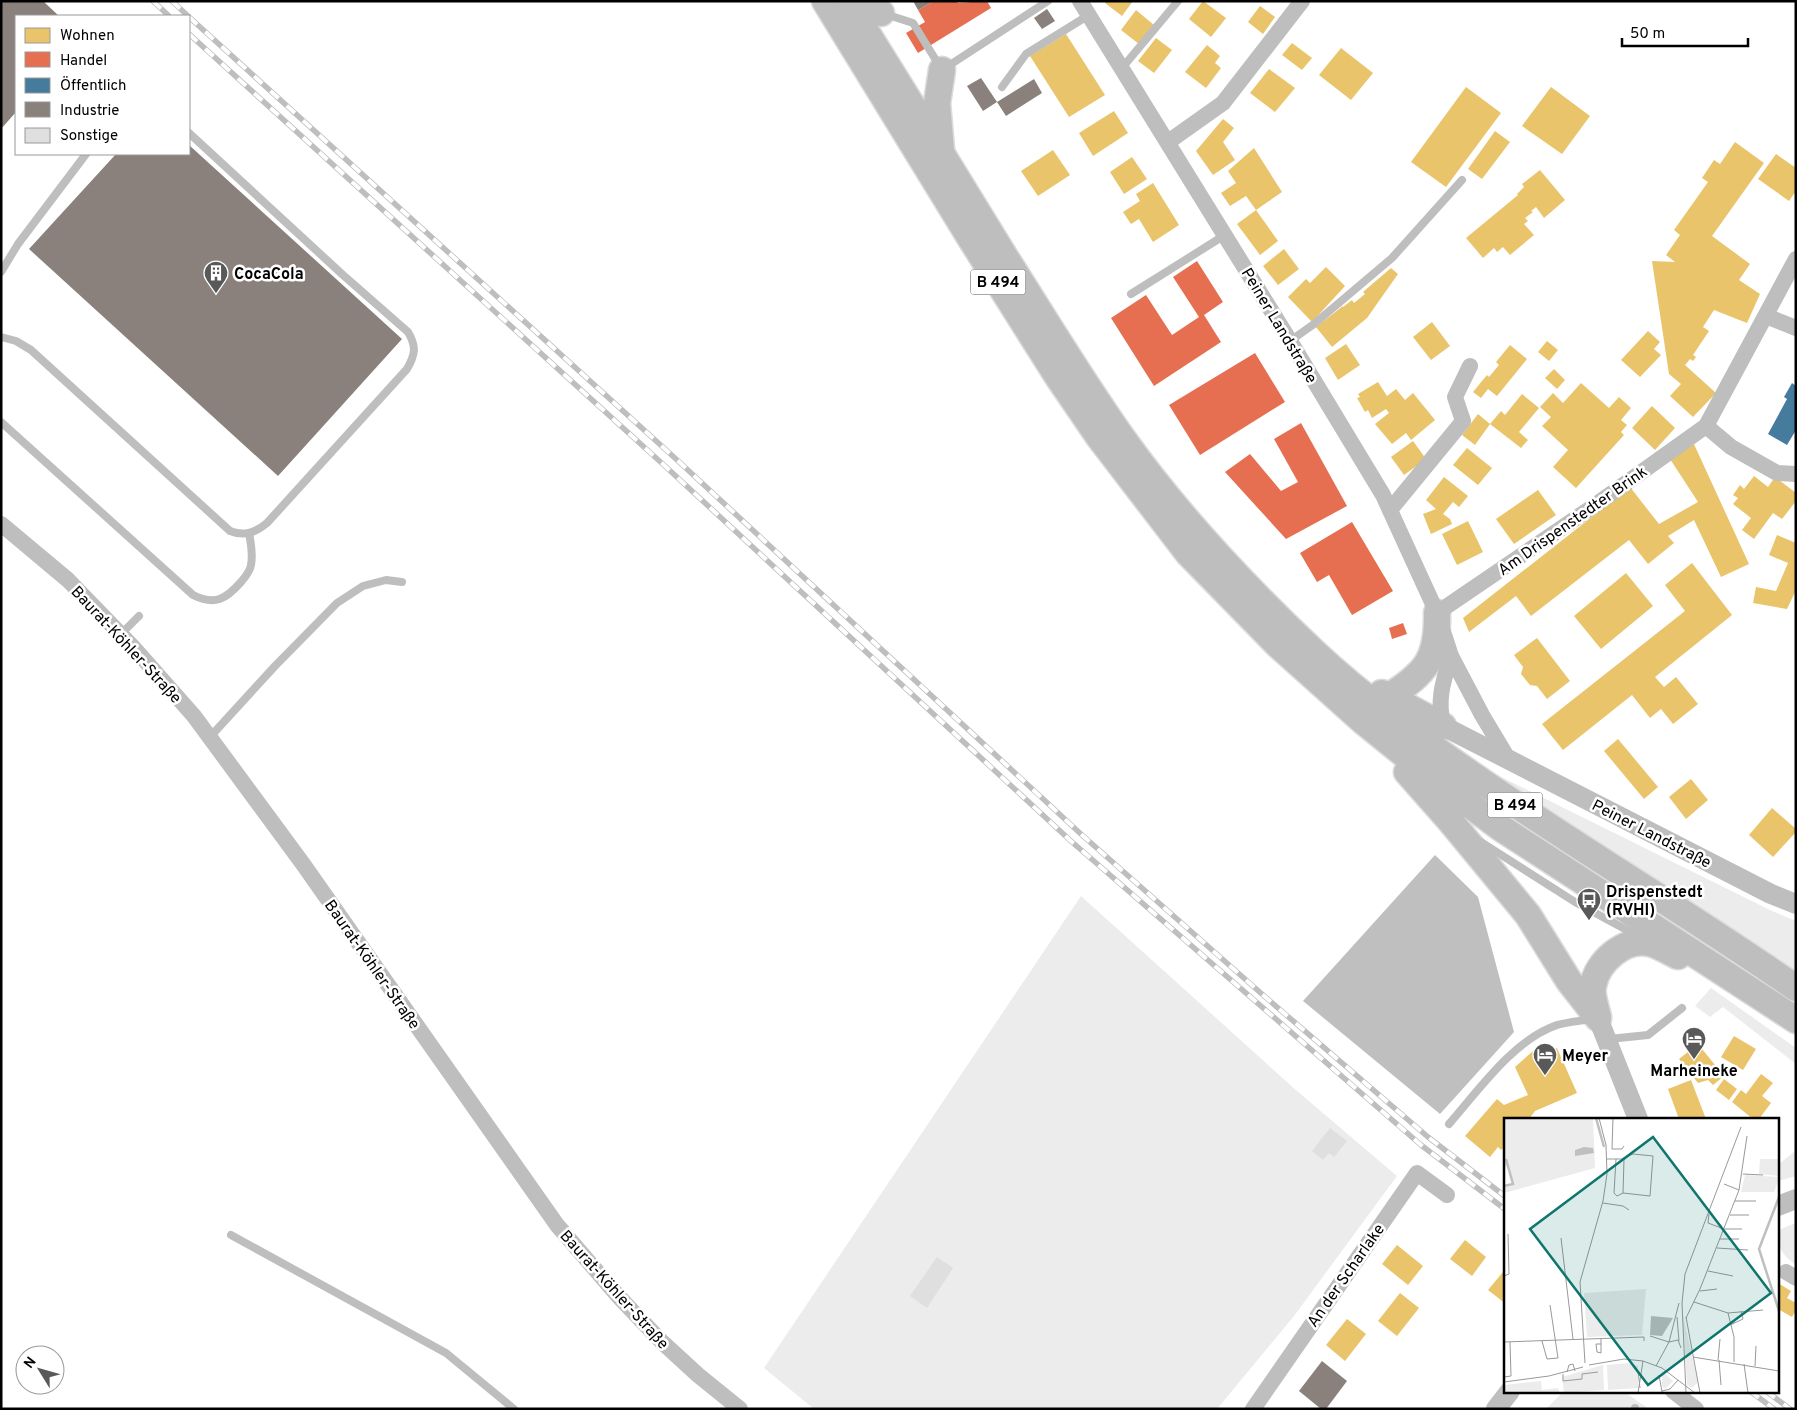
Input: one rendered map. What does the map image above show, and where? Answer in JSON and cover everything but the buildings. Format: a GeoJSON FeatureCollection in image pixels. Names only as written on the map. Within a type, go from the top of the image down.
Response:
{"type":"FeatureCollection","features":[{"type":"Feature","properties":{"kind":"highway","name":"B 494"},"geometry":{"type":"LineString","coordinates":[[825,1],[1058,377],[1110,452],[1188,553],[1278,645],[1364,722],[1501,828],[1796,1020]]}},
{"type":"Feature","properties":{"kind":"highway","name":"B 494"},"geometry":{"type":"LineString","coordinates":[[847,1],[1079,375],[1124,441],[1190,523],[1253,593],[1314,652],[1382,710],[1442,754],[1515,805],[1732,943],[1796,988]]}},
{"type":"Feature","properties":{"kind":"highway"},"geometry":{"type":"LineString","coordinates":[[852,1],[881,13]]}},
{"type":"Feature","properties":{"kind":"highway"},"geometry":{"type":"LineString","coordinates":[[941,154],[937,103],[942,70]]}},
{"type":"Feature","properties":{"kind":"highway"},"geometry":{"type":"LineString","coordinates":[[1388,697],[1415,679],[1428,663],[1434,652],[1438,634],[1438,613]]}},
{"type":"Feature","properties":{"kind":"highway"},"geometry":{"type":"LineString","coordinates":[[1314,652],[1388,697],[1443,726]]}},
{"type":"Feature","properties":{"kind":"highway"},"geometry":{"type":"LineString","coordinates":[[1364,722],[1452,823],[1528,915],[1569,981],[1602,1029]]}},
{"type":"Feature","properties":{"kind":"highway"},"geometry":{"type":"LineString","coordinates":[[1602,1029],[1592,988],[1600,967],[1616,951],[1629,944],[1650,943],[1682,958],[1714,966]]}},
{"type":"Feature","properties":{"kind":"street","name":"Peiner Landstraße"},"geometry":{"type":"LineString","coordinates":[[1080,1],[1290,341],[1390,510],[1438,613],[1452,656],[1482,715],[1509,760]]}},
{"type":"Feature","properties":{"kind":"street"},"geometry":{"type":"LineString","coordinates":[[1168,142],[1223,104],[1302,1]]}},
{"type":"Feature","properties":{"kind":"street","name":"Am Drispenstedter Brink"},"geometry":{"type":"LineString","coordinates":[[1438,613],[1706,426],[1795,261]]}},
{"type":"Feature","properties":{"kind":"street"},"geometry":{"type":"LineString","coordinates":[[1766,316],[1796,328]]}},
{"type":"Feature","properties":{"kind":"street"},"geometry":{"type":"LineString","coordinates":[[1390,510],[1463,421],[1455,397],[1470,366]]}},
{"type":"Feature","properties":{"kind":"street"},"geometry":{"type":"LineString","coordinates":[[1706,426],[1731,447],[1777,473],[1796,474]]}},
{"type":"Feature","properties":{"kind":"street","name":"Baurat-Köhler-Straße"},"geometry":{"type":"LineString","coordinates":[[1,524],[68,580],[121,634],[194,716],[303,864],[557,1225],[619,1297],[662,1342],[698,1375],[740,1409]]}},
{"type":"Feature","properties":{"kind":"street"},"geometry":{"type":"LineString","coordinates":[[1443,726],[1440,710],[1441,689],[1452,656]]}},
{"type":"Feature","properties":{"kind":"street","name":"Peiner Landstraße"},"geometry":{"type":"LineString","coordinates":[[1443,726],[1771,894],[1796,904]]}},
{"type":"Feature","properties":{"kind":"street"},"geometry":{"type":"LineString","coordinates":[[1602,1029],[1638,1118]]}},
{"type":"Feature","properties":{"kind":"street","name":"An der Scharlake"},"geometry":{"type":"LineString","coordinates":[[1252,1409],[1417,1173],[1447,1195]]}},
{"type":"Feature","properties":{"kind":"street"},"geometry":{"type":"LineString","coordinates":[[1780,1205],[1796,1200]]}},
{"type":"Feature","properties":{"kind":"street"},"geometry":{"type":"LineString","coordinates":[[1496,1409],[1509,1392]]}},
{"type":"Feature","properties":{"kind":"street"},"geometry":{"type":"LineString","coordinates":[[1674,1392],[1696,1409]]}},
{"type":"Feature","properties":{"kind":"lane"},"geometry":{"type":"LineString","coordinates":[[881,13],[913,23],[942,70],[1048,1]]}},
{"type":"Feature","properties":{"kind":"lane"},"geometry":{"type":"LineString","coordinates":[[1122,68],[1178,1]]}},
{"type":"Feature","properties":{"kind":"lane"},"geometry":{"type":"LineString","coordinates":[[1002,87],[1026,54],[1089,15]]}},
{"type":"Feature","properties":{"kind":"lane"},"geometry":{"type":"LineString","coordinates":[[1,337],[16,341],[31,350],[230,531],[239,534],[249,533],[258,530],[267,522],[407,370],[413,359],[415,349],[413,340],[408,332],[343,275],[190,134]]}},
{"type":"Feature","properties":{"kind":"lane"},"geometry":{"type":"LineString","coordinates":[[1,272],[18,244],[85,155]]}},
{"type":"Feature","properties":{"kind":"lane"},"geometry":{"type":"LineString","coordinates":[[1290,341],[1314,324],[1392,258],[1462,180]]}},
{"type":"Feature","properties":{"kind":"lane"},"geometry":{"type":"LineString","coordinates":[[1131,294],[1225,235]]}},
{"type":"Feature","properties":{"kind":"lane"},"geometry":{"type":"LineString","coordinates":[[1,422],[193,595],[202,600],[222,599],[231,593],[247,574],[252,558],[249,533]]}},
{"type":"Feature","properties":{"kind":"lane"},"geometry":{"type":"LineString","coordinates":[[210,737],[274,666],[337,603],[363,586],[386,580],[402,582]]}},
{"type":"Feature","properties":{"kind":"lane"},"geometry":{"type":"LineString","coordinates":[[121,634],[139,616]]}},
{"type":"Feature","properties":{"kind":"lane"},"geometry":{"type":"LineString","coordinates":[[1452,823],[1575,902],[1650,943]]}},
{"type":"Feature","properties":{"kind":"lane"},"geometry":{"type":"LineString","coordinates":[[1449,1124],[1499,1067],[1536,1035],[1557,1025],[1648,1035],[1682,1008]]}},
{"type":"Feature","properties":{"kind":"lane"},"geometry":{"type":"LineString","coordinates":[[231,1235],[446,1353],[514,1409]]}},
{"type":"Feature","properties":{"kind":"shaded area"},"geometry":{"type":"Polygon","coordinates":[[[1473,763],[1772,911],[1796,921],[1796,973],[1473,763]]]}},
{"type":"Feature","properties":{"kind":"shaded area"},"geometry":{"type":"Polygon","coordinates":[[[1435,855],[1478,897],[1514,1032],[1440,1114],[1303,1001],[1435,855]]]}},
{"type":"Feature","properties":{"kind":"shaded area"},"geometry":{"type":"Polygon","coordinates":[[[1081,896],[1297,1091],[1397,1176],[1294,1316],[1217,1409],[814,1409],[764,1368],[1081,896]]]}},
{"type":"Feature","properties":{"kind":"shaded area"},"geometry":{"type":"Polygon","coordinates":[[[1711,988],[1796,1048],[1796,1064],[1723,1007],[1710,1017],[1695,1006],[1711,988]]]}},
{"type":"Feature","properties":{"kind":"shaded area"},"geometry":{"type":"Polygon","coordinates":[[[1796,1150],[1796,1176],[1780,1180],[1780,1163],[1796,1150]]]}},
{"type":"Feature","properties":{"kind":"shaded area"},"geometry":{"type":"Polygon","coordinates":[[[1796,1223],[1796,1265],[1781,1250],[1780,1229],[1796,1223]]]}},
{"type":"Feature","properties":{"kind":"shaded area"},"geometry":{"type":"Polygon","coordinates":[[[1563,1392],[1624,1392],[1649,1409],[1546,1409],[1563,1392]]]}},
{"type":"Feature","properties":{"kind":"railway"},"geometry":{"type":"LineString","coordinates":[[153,1],[168,15]]}},
{"type":"Feature","properties":{"kind":"railway"},"geometry":{"type":"LineString","coordinates":[[172,1],[187,15]]}},
{"type":"Feature","properties":{"kind":"railway"},"geometry":{"type":"LineString","coordinates":[[190,18],[676,459],[1082,835],[1263,995],[1428,1137],[1504,1195]]}},
{"type":"Feature","properties":{"kind":"railway"},"geometry":{"type":"LineString","coordinates":[[190,35],[666,467],[1072,842],[1421,1145],[1504,1208]]}},
{"type":"Feature","properties":{"kind":"railway"},"geometry":{"type":"LineString","coordinates":[[1751,1392],[1774,1409]]}},
{"type":"Feature","properties":{"kind":"railway"},"geometry":{"type":"LineString","coordinates":[[1767,1392],[1790,1409]]}},
{"type":"Feature","properties":{"kind":"place","name":"CocaCola"},"geometry":{"type":"Point","coordinates":[216,294]}},
{"type":"Feature","properties":{"kind":"place","name":"Drispenstedt (RVHI)"},"geometry":{"type":"Point","coordinates":[1589,921]}},
{"type":"Feature","properties":{"kind":"place","name":"Marheineke"},"geometry":{"type":"Point","coordinates":[1694,1060]}},
{"type":"Feature","properties":{"kind":"place","name":"Meyer"},"geometry":{"type":"Point","coordinates":[1545,1076]}}]}
